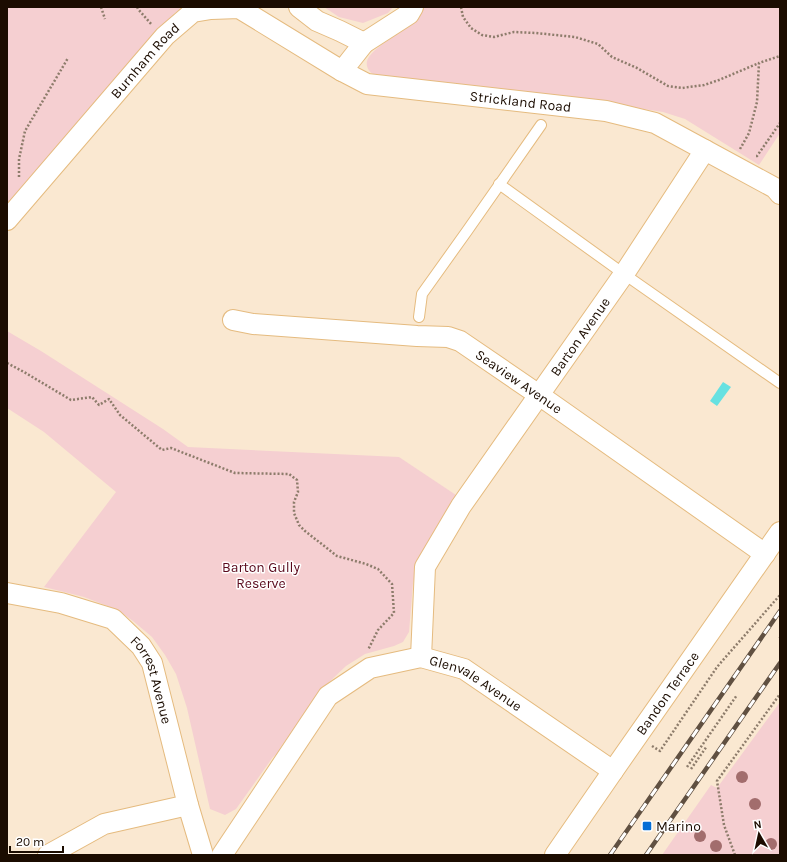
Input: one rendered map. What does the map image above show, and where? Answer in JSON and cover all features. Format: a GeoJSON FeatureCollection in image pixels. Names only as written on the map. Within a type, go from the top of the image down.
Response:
{"type":"FeatureCollection","features":[{"type":"Feature","properties":{"kind":"street"},"geometry":{"type":"LineString","coordinates":[[299,7],[317,21],[364,43]]}},
{"type":"Feature","properties":{"kind":"street"},"geometry":{"type":"LineString","coordinates":[[342,71],[364,43],[410,14],[413,7]]}},
{"type":"Feature","properties":{"kind":"street","name":"Burnham Road"},"geometry":{"type":"LineString","coordinates":[[7,220],[165,36],[193,12],[211,9],[239,8],[342,71]]}},
{"type":"Feature","properties":{"kind":"street","name":"Strickland Road"},"geometry":{"type":"LineString","coordinates":[[342,71],[367,84],[606,111],[655,123],[775,188],[780,194]]}},
{"type":"Feature","properties":{"kind":"street","name":"Barton Avenue"},"geometry":{"type":"LineString","coordinates":[[421,657],[425,567],[461,506],[624,274],[705,150]]}},
{"type":"Feature","properties":{"kind":"street","name":"Seaview Avenue"},"geometry":{"type":"LineString","coordinates":[[233,320],[261,325],[448,337],[460,341],[765,554]]}},
{"type":"Feature","properties":{"kind":"street","name":"Bandon Terrace"},"geometry":{"type":"LineString","coordinates":[[555,855],[780,532]]}},
{"type":"Feature","properties":{"kind":"street","name":"Forrest Avenue"},"geometry":{"type":"LineString","coordinates":[[7,593],[61,603],[113,619],[141,646],[152,664],[188,805],[203,855]]}},
{"type":"Feature","properties":{"kind":"street","name":"Glenvale Avenue"},"geometry":{"type":"LineString","coordinates":[[222,855],[328,696],[370,668],[421,657],[464,669],[613,771]]}},
{"type":"Feature","properties":{"kind":"street"},"geometry":{"type":"LineString","coordinates":[[48,855],[104,824],[188,805]]}},
{"type":"Feature","properties":{"kind":"lane"},"geometry":{"type":"LineString","coordinates":[[419,317],[422,294],[540,125]]}},
{"type":"Feature","properties":{"kind":"lane"},"geometry":{"type":"LineString","coordinates":[[499,184],[624,274],[780,383]]}},
{"type":"Feature","properties":{"kind":"path"},"geometry":{"type":"LineString","coordinates":[[101,7],[105,19]]}},
{"type":"Feature","properties":{"kind":"path"},"geometry":{"type":"LineString","coordinates":[[461,7],[463,17],[471,28],[482,35],[494,37],[514,32],[575,37],[598,44],[612,57],[638,68],[668,86],[682,88],[704,85],[780,56]]}},
{"type":"Feature","properties":{"kind":"path"},"geometry":{"type":"LineString","coordinates":[[25,199],[19,185],[19,159],[25,131],[68,58]]}},
{"type":"Feature","properties":{"kind":"path"},"geometry":{"type":"LineString","coordinates":[[732,165],[749,133],[757,102],[759,63]]}},
{"type":"Feature","properties":{"kind":"path"},"geometry":{"type":"LineString","coordinates":[[752,153],[757,156],[780,123]]}},
{"type":"Feature","properties":{"kind":"path"},"geometry":{"type":"LineString","coordinates":[[741,147],[747,150]]}},
{"type":"Feature","properties":{"kind":"path"},"geometry":{"type":"LineString","coordinates":[[7,363],[71,400],[92,397],[99,405],[109,399],[120,415],[162,450],[171,448],[236,473],[289,474],[297,480],[298,492],[294,502],[294,513],[299,525],[305,532],[337,556],[378,569],[392,584],[394,613],[378,630],[365,654]]}},
{"type":"Feature","properties":{"kind":"path"},"geometry":{"type":"LineString","coordinates":[[660,751],[717,668],[780,595]]}},
{"type":"Feature","properties":{"kind":"path"},"geometry":{"type":"LineString","coordinates":[[735,855],[724,825],[717,781],[780,694]]}},
{"type":"Feature","properties":{"kind":"path"},"geometry":{"type":"LineString","coordinates":[[687,767],[737,695]]}},
{"type":"Feature","properties":{"kind":"path"},"geometry":{"type":"LineString","coordinates":[[691,769],[707,746]]}},
{"type":"Feature","properties":{"kind":"green space"},"geometry":{"type":"Polygon","coordinates":[[[7,7],[183,7],[175,13],[7,205],[7,7]]]}},
{"type":"Feature","properties":{"kind":"green space"},"geometry":{"type":"Polygon","coordinates":[[[324,7],[393,7],[388,13],[363,23],[339,17],[324,7]]]}},
{"type":"Feature","properties":{"kind":"green space"},"geometry":{"type":"Polygon","coordinates":[[[422,7],[780,7],[780,133],[759,165],[685,119],[663,112],[572,98],[375,75],[368,69],[367,66],[369,57],[399,32],[422,7]]]}},
{"type":"Feature","properties":{"kind":"green space","name":"Barton Gully Reserve"},"geometry":{"type":"Polygon","coordinates":[[[7,331],[163,429],[188,447],[399,457],[456,495],[420,561],[413,583],[409,632],[403,642],[365,654],[346,666],[324,687],[280,748],[279,752],[273,757],[236,809],[225,815],[210,809],[187,708],[176,674],[152,637],[118,610],[84,597],[44,587],[116,492],[44,432],[7,408],[7,331]]]}},
{"type":"Feature","properties":{"kind":"green space"},"geometry":{"type":"Polygon","coordinates":[[[780,702],[780,855],[662,855],[711,785],[717,788],[780,702]]]}},
{"type":"Feature","properties":{"kind":"water"},"geometry":{"type":"Polygon","coordinates":[[[723,382],[731,387],[717,406],[710,401],[723,382]]]}},
{"type":"Feature","properties":{"kind":"railway"},"geometry":{"type":"LineString","coordinates":[[610,855],[780,611]]}},
{"type":"Feature","properties":{"kind":"railway"},"geometry":{"type":"LineString","coordinates":[[646,855],[780,663]]}},
{"type":"Feature","properties":{"kind":"place","name":"Marino"},"geometry":{"type":"Point","coordinates":[647,826]}}]}
